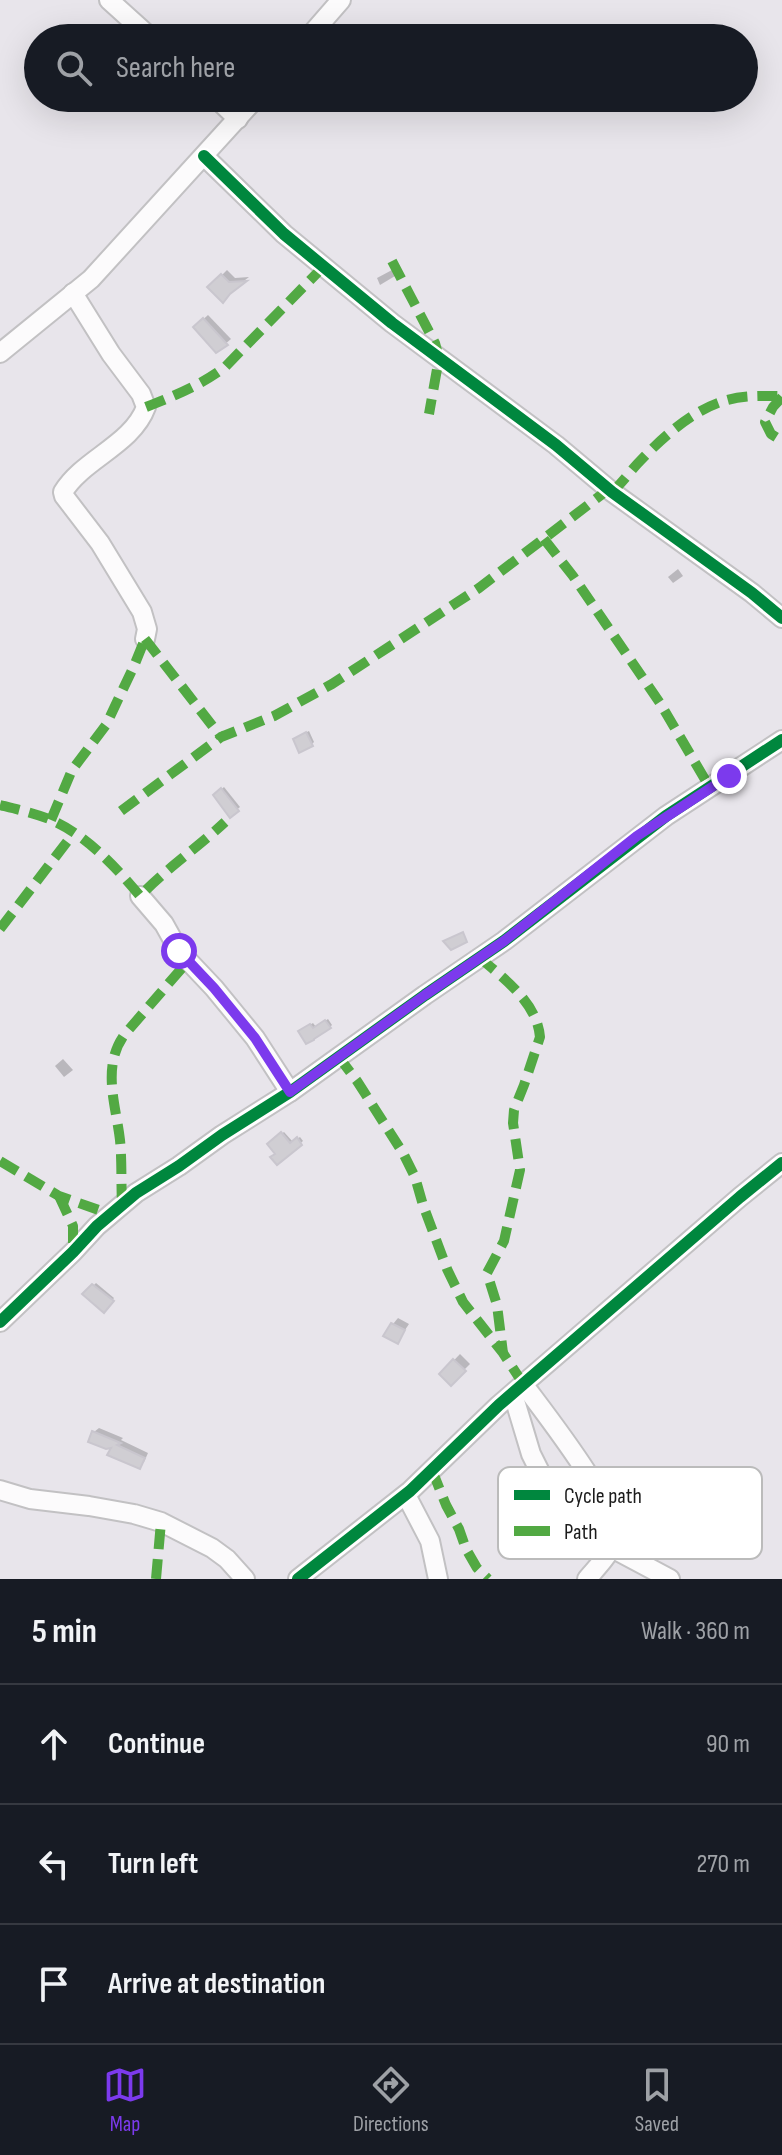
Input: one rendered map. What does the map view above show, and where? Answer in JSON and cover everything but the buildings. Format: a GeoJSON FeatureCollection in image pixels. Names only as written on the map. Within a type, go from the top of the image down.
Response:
{"type":"FeatureCollection","features":[{"type":"Feature","properties":{"kind":"street"},"geometry":{"type":"LineString","coordinates":[[109,0],[136,24]]}},
{"type":"Feature","properties":{"kind":"street"},"geometry":{"type":"LineString","coordinates":[[320,24],[341,0]]}},
{"type":"Feature","properties":{"kind":"street"},"geometry":{"type":"LineString","coordinates":[[231,112],[238,119]]}},
{"type":"Feature","properties":{"kind":"street"},"geometry":{"type":"LineString","coordinates":[[0,353],[91,279],[244,112]]}},
{"type":"Feature","properties":{"kind":"street"},"geometry":{"type":"LineString","coordinates":[[204,156],[284,234],[381,314],[782,618]]}},
{"type":"Feature","properties":{"kind":"street"},"geometry":{"type":"LineString","coordinates":[[73,293],[111,354],[141,394],[146,407],[138,422],[63,492],[100,543],[142,612],[147,629],[145,639]]}},
{"type":"Feature","properties":{"kind":"street"},"geometry":{"type":"LineString","coordinates":[[0,1322],[122,1204],[290,1092],[504,941],[656,823],[782,740]]}},
{"type":"Feature","properties":{"kind":"street"},"geometry":{"type":"LineString","coordinates":[[140,896],[164,924],[179,951],[255,1038],[290,1092]]}},
{"type":"Feature","properties":{"kind":"street"},"geometry":{"type":"LineString","coordinates":[[298,1579],[406,1495],[518,1390],[782,1163]]}},
{"type":"Feature","properties":{"kind":"street"},"geometry":{"type":"LineString","coordinates":[[518,1390],[531,1454],[538,1467]]}},
{"type":"Feature","properties":{"kind":"street"},"geometry":{"type":"LineString","coordinates":[[518,1390],[582,1467]]}},
{"type":"Feature","properties":{"kind":"street"},"geometry":{"type":"LineString","coordinates":[[0,1490],[30,1499],[89,1506],[161,1522],[212,1548],[245,1579]]}},
{"type":"Feature","properties":{"kind":"street"},"geometry":{"type":"LineString","coordinates":[[406,1495],[430,1541],[438,1579]]}},
{"type":"Feature","properties":{"kind":"street"},"geometry":{"type":"LineString","coordinates":[[587,1579],[604,1559]]}},
{"type":"Feature","properties":{"kind":"street"},"geometry":{"type":"LineString","coordinates":[[632,1559],[670,1579]]}},
{"type":"Feature","properties":{"kind":"marked path"},"geometry":{"type":"LineString","coordinates":[[392,261],[435,343],[439,358],[429,414]]}},
{"type":"Feature","properties":{"kind":"marked path"},"geometry":{"type":"LineString","coordinates":[[146,407],[197,385],[225,367],[323,267]]}},
{"type":"Feature","properties":{"kind":"marked path"},"geometry":{"type":"LineString","coordinates":[[612,492],[660,442],[680,424],[703,410],[734,398],[782,396]]}},
{"type":"Feature","properties":{"kind":"marked path"},"geometry":{"type":"LineString","coordinates":[[782,397],[765,422],[771,434],[782,441]]}},
{"type":"Feature","properties":{"kind":"marked path"},"geometry":{"type":"LineString","coordinates":[[121,811],[221,737],[274,716],[332,684],[479,588],[609,489]]}},
{"type":"Feature","properties":{"kind":"marked path"},"geometry":{"type":"LineString","coordinates":[[544,539],[660,703],[710,788]]}},
{"type":"Feature","properties":{"kind":"marked path"},"geometry":{"type":"LineString","coordinates":[[145,639],[221,737]]}},
{"type":"Feature","properties":{"kind":"marked path"},"geometry":{"type":"LineString","coordinates":[[51,820],[72,770],[106,725],[145,639]]}},
{"type":"Feature","properties":{"kind":"marked path"},"geometry":{"type":"LineString","coordinates":[[0,805],[49,819],[75,833],[110,863],[140,896],[225,822]]}},
{"type":"Feature","properties":{"kind":"marked path"},"geometry":{"type":"LineString","coordinates":[[0,929],[73,834]]}},
{"type":"Feature","properties":{"kind":"marked path"},"geometry":{"type":"LineString","coordinates":[[479,957],[526,1002],[538,1024],[540,1037],[514,1110],[520,1170],[504,1241],[487,1273],[497,1305],[503,1353]]}},
{"type":"Feature","properties":{"kind":"marked path"},"geometry":{"type":"LineString","coordinates":[[122,1204],[120,1140],[112,1086],[114,1059],[125,1034],[188,961]]}},
{"type":"Feature","properties":{"kind":"marked path"},"geometry":{"type":"LineString","coordinates":[[338,1056],[403,1153],[415,1177],[447,1269],[463,1302],[524,1385]]}},
{"type":"Feature","properties":{"kind":"marked path"},"geometry":{"type":"LineString","coordinates":[[0,1161],[59,1196],[110,1214]]}},
{"type":"Feature","properties":{"kind":"marked path"},"geometry":{"type":"LineString","coordinates":[[59,1196],[73,1226],[73,1252]]}},
{"type":"Feature","properties":{"kind":"marked path"},"geometry":{"type":"LineString","coordinates":[[432,1470],[466,1549],[488,1579]]}},
{"type":"Feature","properties":{"kind":"marked path"},"geometry":{"type":"LineString","coordinates":[[156,1579],[161,1522]]}},
{"type":"Feature","properties":{"kind":"cycle path"},"geometry":{"type":"LineString","coordinates":[[204,156],[284,234],[392,323],[782,618]]}},
{"type":"Feature","properties":{"kind":"cycle path"},"geometry":{"type":"LineString","coordinates":[[0,1322],[97,1226],[136,1193],[290,1092],[504,941],[666,816],[782,740]]}},
{"type":"Feature","properties":{"kind":"cycle path"},"geometry":{"type":"LineString","coordinates":[[298,1579],[410,1491],[499,1405],[782,1163]]}},
{"type":"Feature","properties":{"kind":"route"},"geometry":{"type":"LineString","coordinates":[[179,951],[255,1038],[290,1092],[504,941],[637,836],[729,776]]}}]}
